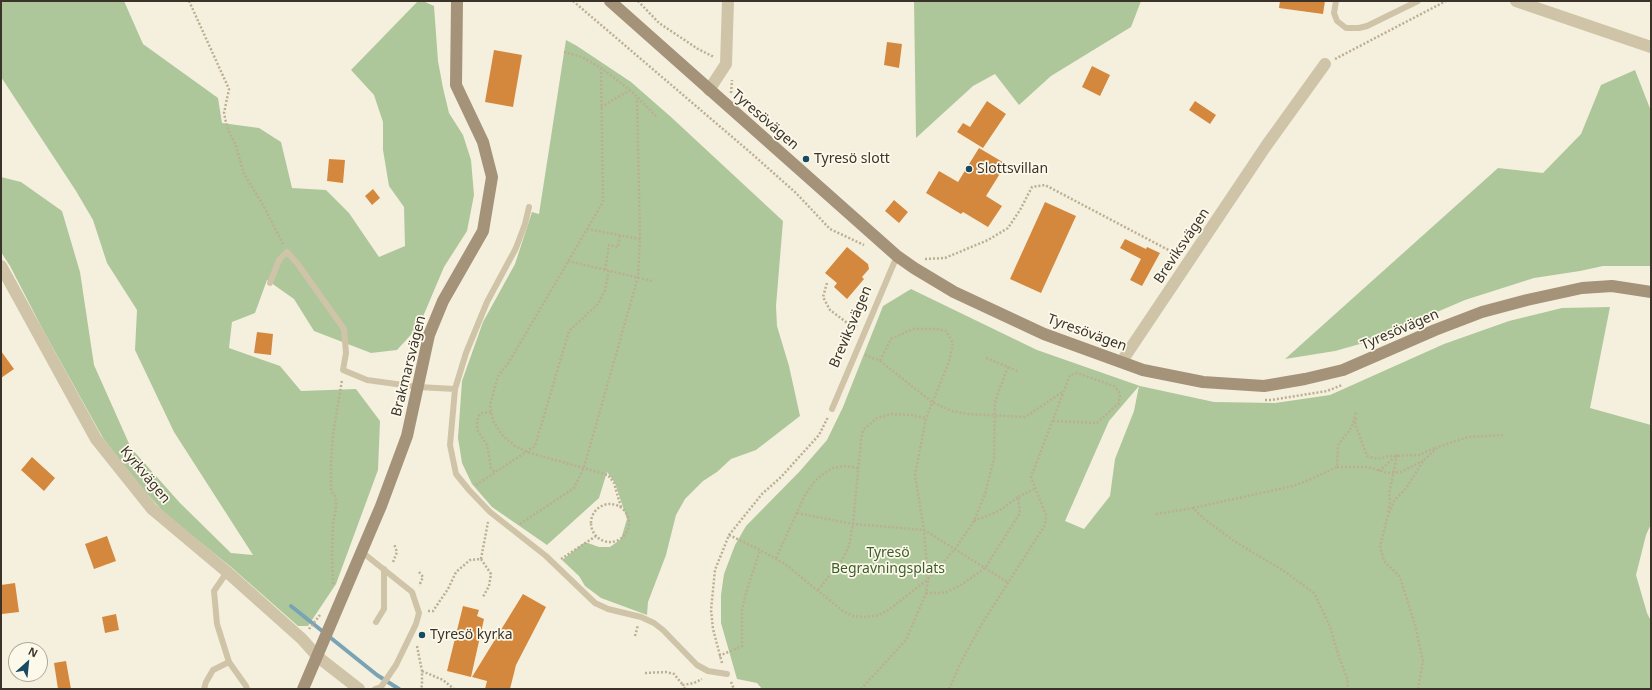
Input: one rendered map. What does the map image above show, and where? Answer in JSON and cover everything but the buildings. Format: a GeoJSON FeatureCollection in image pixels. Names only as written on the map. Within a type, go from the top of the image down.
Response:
{"type":"FeatureCollection","features":[{"type":"Feature","properties":{"kind":"main road","name":"Brakmarsvägen"},"geometry":{"type":"LineString","coordinates":[[304,689],[381,506],[407,436],[429,335],[443,301],[483,231],[492,177],[483,142],[456,85],[456,1]]}},
{"type":"Feature","properties":{"kind":"main road","name":"Tyresövägen"},"geometry":{"type":"LineString","coordinates":[[610,1],[897,256],[914,268],[954,292],[1044,334],[1122,361],[1143,370],[1203,382],[1264,386],[1305,380],[1344,370],[1434,330],[1482,312],[1527,300],[1582,288],[1612,286],[1651,292]]}},
{"type":"Feature","properties":{"kind":"street"},"geometry":{"type":"LineString","coordinates":[[709,90],[726,64],[728,1]]}},
{"type":"Feature","properties":{"kind":"street"},"geometry":{"type":"LineString","coordinates":[[1516,1],[1651,47]]}},
{"type":"Feature","properties":{"kind":"street","name":"Breviksvägen"},"geometry":{"type":"LineString","coordinates":[[1122,361],[1266,146],[1325,64]]}},
{"type":"Feature","properties":{"kind":"street","name":"Kyrkvägen"},"geometry":{"type":"LineString","coordinates":[[1,266],[96,439],[152,509],[228,572],[302,639],[318,657],[359,689]]}},
{"type":"Feature","properties":{"kind":"lane"},"geometry":{"type":"LineString","coordinates":[[1336,1],[1334,13],[1337,20],[1346,28],[1359,28],[1368,26],[1418,1]]}},
{"type":"Feature","properties":{"kind":"lane"},"geometry":{"type":"LineString","coordinates":[[529,207],[525,224],[516,248],[487,302],[466,353],[455,389],[450,444],[456,474],[468,490],[490,512],[554,564],[595,602],[608,609],[641,617],[654,623],[663,630],[697,665],[708,671],[727,674]]}},
{"type":"Feature","properties":{"kind":"lane"},"geometry":{"type":"LineString","coordinates":[[270,282],[279,260],[286,252],[297,263],[344,329],[346,353],[343,370],[367,380],[418,387],[455,389]]}},
{"type":"Feature","properties":{"kind":"lane","name":"Breviksvägen"},"geometry":{"type":"LineString","coordinates":[[832,409],[897,256]]}},
{"type":"Feature","properties":{"kind":"lane"},"geometry":{"type":"LineString","coordinates":[[362,552],[412,592],[419,613],[416,624],[396,665],[382,686],[375,689]]}},
{"type":"Feature","properties":{"kind":"lane"},"geometry":{"type":"LineString","coordinates":[[376,622],[384,609],[384,569]]}},
{"type":"Feature","properties":{"kind":"lane"},"geometry":{"type":"LineString","coordinates":[[228,572],[214,591],[217,624],[229,662],[246,686],[246,689]]}},
{"type":"Feature","properties":{"kind":"lane"},"geometry":{"type":"LineString","coordinates":[[204,689],[213,670],[229,662]]}},
{"type":"Feature","properties":{"kind":"path"},"geometry":{"type":"LineString","coordinates":[[189,1],[229,89],[224,113],[227,127],[236,146],[244,174],[263,205],[286,252]]}},
{"type":"Feature","properties":{"kind":"path"},"geometry":{"type":"LineString","coordinates":[[573,1],[751,153],[796,193],[830,229],[869,248]]}},
{"type":"Feature","properties":{"kind":"path"},"geometry":{"type":"LineString","coordinates":[[1325,64],[1446,1]]}},
{"type":"Feature","properties":{"kind":"path"},"geometry":{"type":"LineString","coordinates":[[564,52],[582,57],[601,68],[630,90],[657,117]]}},
{"type":"Feature","properties":{"kind":"path"},"geometry":{"type":"LineString","coordinates":[[601,68],[603,202],[509,362],[498,376],[490,405],[493,421],[503,436],[515,446],[527,452],[608,475],[614,483],[621,507],[625,512],[629,524],[624,535],[619,539],[607,542],[596,536],[592,531],[591,525],[593,513],[597,508],[609,504],[621,507]]}},
{"type":"Feature","properties":{"kind":"path"},"geometry":{"type":"LineString","coordinates":[[602,106],[630,90]]}},
{"type":"Feature","properties":{"kind":"path"},"geometry":{"type":"LineString","coordinates":[[512,529],[574,488],[584,467],[638,278],[640,239],[637,98]]}},
{"type":"Feature","properties":{"kind":"path"},"geometry":{"type":"LineString","coordinates":[[914,268],[919,260],[945,258],[988,240],[1008,228],[1020,210],[1032,186],[1045,185],[1189,262]]}},
{"type":"Feature","properties":{"kind":"path"},"geometry":{"type":"LineString","coordinates":[[587,229],[640,239]]}},
{"type":"Feature","properties":{"kind":"path"},"geometry":{"type":"LineString","coordinates":[[605,270],[609,245],[618,247],[620,235]]}},
{"type":"Feature","properties":{"kind":"path"},"geometry":{"type":"LineString","coordinates":[[568,261],[652,281]]}},
{"type":"Feature","properties":{"kind":"path"},"geometry":{"type":"LineString","coordinates":[[468,490],[535,446],[569,331],[598,304],[605,290],[609,271]]}},
{"type":"Feature","properties":{"kind":"path"},"geometry":{"type":"LineString","coordinates":[[827,283],[823,297],[830,310],[846,322],[865,331]]}},
{"type":"Feature","properties":{"kind":"path"},"geometry":{"type":"LineString","coordinates":[[862,689],[906,640],[926,593],[928,579],[924,530],[915,475],[926,418],[949,362],[953,343],[946,331],[937,328],[913,329],[891,339],[880,361]]}},
{"type":"Feature","properties":{"kind":"path"},"geometry":{"type":"LineString","coordinates":[[857,351],[880,361],[932,402],[952,410],[968,414],[1025,417],[1064,390]]}},
{"type":"Feature","properties":{"kind":"path"},"geometry":{"type":"LineString","coordinates":[[986,358],[1018,371]]}},
{"type":"Feature","properties":{"kind":"path"},"geometry":{"type":"LineString","coordinates":[[729,535],[776,558],[843,611],[853,616],[879,615],[890,609],[928,579],[955,549],[974,521],[985,494],[994,458],[994,415],[998,393],[1008,367]]}},
{"type":"Feature","properties":{"kind":"path"},"geometry":{"type":"LineString","coordinates":[[334,586],[332,554],[333,522],[336,510],[336,497],[332,491],[331,462],[333,434],[343,370]]}},
{"type":"Feature","properties":{"kind":"path"},"geometry":{"type":"LineString","coordinates":[[949,689],[963,658],[983,622],[1045,525],[1046,515],[1031,477],[1070,375],[1077,373],[1114,386],[1120,393],[1119,403],[1097,423],[1053,421]]}},
{"type":"Feature","properties":{"kind":"path"},"geometry":{"type":"LineString","coordinates":[[1264,400],[1327,390],[1348,382]]}},
{"type":"Feature","properties":{"kind":"path"},"geometry":{"type":"LineString","coordinates":[[734,689],[719,656],[713,629],[711,610],[715,570],[729,535],[762,494],[781,477],[819,435],[832,409]]}},
{"type":"Feature","properties":{"kind":"path"},"geometry":{"type":"LineString","coordinates":[[491,412],[481,413],[478,417],[476,425],[487,445],[492,468],[495,472]]}},
{"type":"Feature","properties":{"kind":"path"},"geometry":{"type":"LineString","coordinates":[[1337,467],[1338,445],[1352,427],[1356,412],[1355,424],[1367,456],[1378,459],[1397,455],[1420,455],[1468,437],[1505,435]]}},
{"type":"Feature","properties":{"kind":"path"},"geometry":{"type":"LineString","coordinates":[[818,590],[842,560],[849,546],[853,524],[861,440],[864,430],[876,418],[891,414],[911,415],[926,418]]}},
{"type":"Feature","properties":{"kind":"path"},"geometry":{"type":"LineString","coordinates":[[1418,689],[1423,661],[1415,625],[1400,577],[1384,561],[1380,546],[1394,501],[1407,486],[1423,461],[1438,447]]}},
{"type":"Feature","properties":{"kind":"path"},"geometry":{"type":"LineString","coordinates":[[1380,470],[1397,455]]}},
{"type":"Feature","properties":{"kind":"path"},"geometry":{"type":"LineString","coordinates":[[1387,520],[1390,502],[1389,494],[1397,455]]}},
{"type":"Feature","properties":{"kind":"path"},"geometry":{"type":"LineString","coordinates":[[1156,514],[1193,508],[1293,486],[1337,467],[1368,467],[1387,473],[1401,472],[1423,461]]}},
{"type":"Feature","properties":{"kind":"path"},"geometry":{"type":"LineString","coordinates":[[776,558],[797,513],[812,486],[824,473],[833,468],[845,466],[858,468]]}},
{"type":"Feature","properties":{"kind":"path"},"geometry":{"type":"LineString","coordinates":[[974,521],[1000,512],[1018,497],[1036,488]]}},
{"type":"Feature","properties":{"kind":"path"},"geometry":{"type":"LineString","coordinates":[[926,593],[941,594],[947,592],[961,585],[984,568],[1020,513],[1018,497]]}},
{"type":"Feature","properties":{"kind":"path"},"geometry":{"type":"LineString","coordinates":[[1193,508],[1234,541],[1284,571],[1314,593],[1329,624],[1348,680],[1347,689]]}},
{"type":"Feature","properties":{"kind":"path"},"geometry":{"type":"LineString","coordinates":[[483,597],[489,586],[491,574],[481,558],[490,512]]}},
{"type":"Feature","properties":{"kind":"path"},"geometry":{"type":"LineString","coordinates":[[797,513],[853,524],[924,530],[1009,583]]}},
{"type":"Feature","properties":{"kind":"path"},"geometry":{"type":"LineString","coordinates":[[554,564],[596,536]]}},
{"type":"Feature","properties":{"kind":"path"},"geometry":{"type":"LineString","coordinates":[[393,562],[397,552],[394,544]]}},
{"type":"Feature","properties":{"kind":"path"},"geometry":{"type":"LineString","coordinates":[[719,656],[742,646],[742,610],[760,550]]}},
{"type":"Feature","properties":{"kind":"path"},"geometry":{"type":"LineString","coordinates":[[419,613],[432,611],[448,590],[456,572],[470,560],[481,558]]}},
{"type":"Feature","properties":{"kind":"path"},"geometry":{"type":"LineString","coordinates":[[419,572],[423,577],[419,586]]}},
{"type":"Feature","properties":{"kind":"path"},"geometry":{"type":"LineString","coordinates":[[310,628],[323,611]]}},
{"type":"Feature","properties":{"kind":"path"},"geometry":{"type":"LineString","coordinates":[[417,646],[422,671],[422,685],[420,689]]}},
{"type":"Feature","properties":{"kind":"path"},"geometry":{"type":"LineString","coordinates":[[422,671],[443,680],[454,689]]}},
{"type":"Feature","properties":{"kind":"path"},"geometry":{"type":"LineString","coordinates":[[683,685],[694,683],[704,678],[708,671]]}},
{"type":"Feature","properties":{"kind":"path"},"geometry":{"type":"LineString","coordinates":[[646,673],[666,672],[674,674],[685,689]]}},
{"type":"Feature","properties":{"kind":"green space"},"geometry":{"type":"Polygon","coordinates":[[[1,1],[124,1],[143,44],[218,98],[222,123],[259,128],[281,142],[292,188],[326,190],[349,213],[379,257],[405,246],[404,207],[389,186],[383,150],[383,122],[374,95],[351,70],[418,1],[423,1],[434,6],[438,61],[443,88],[449,113],[463,135],[471,160],[474,195],[467,231],[444,267],[419,326],[397,350],[371,353],[314,331],[294,299],[267,280],[255,313],[232,322],[229,348],[280,366],[301,391],[356,389],[380,421],[378,470],[336,584],[308,626],[298,626],[231,567],[164,513],[131,475],[103,438],[1,252],[1,177],[21,182],[62,211],[80,272],[94,365],[131,448],[180,503],[231,553],[253,555],[174,432],[135,350],[137,310],[107,263],[93,220],[76,191],[1,77],[1,1]]]}},
{"type":"Feature","properties":{"kind":"green space"},"geometry":{"type":"Polygon","coordinates":[[[914,1],[1141,1],[1131,27],[1051,76],[1019,105],[995,74],[973,86],[916,138],[914,1]]]}},
{"type":"Feature","properties":{"kind":"green space"},"geometry":{"type":"Polygon","coordinates":[[[566,40],[631,82],[783,221],[776,306],[777,326],[789,366],[800,416],[756,450],[731,459],[717,472],[703,481],[685,499],[676,515],[666,555],[648,602],[647,615],[601,598],[585,586],[579,576],[562,560],[585,542],[599,547],[610,547],[621,539],[627,519],[615,483],[607,472],[599,498],[547,545],[492,507],[472,484],[462,463],[458,438],[462,381],[483,322],[515,264],[532,212],[539,214],[566,40]]]}},
{"type":"Feature","properties":{"kind":"green space"},"geometry":{"type":"Polygon","coordinates":[[[1635,70],[1651,111],[1651,266],[1603,266],[1534,278],[1465,300],[1367,342],[1335,351],[1285,359],[1498,168],[1543,173],[1581,134],[1601,85],[1635,70]]]}},
{"type":"Feature","properties":{"kind":"green space","name":"Tyresö Begravningsplats"},"geometry":{"type":"Polygon","coordinates":[[[911,289],[1037,350],[1140,386],[1214,402],[1275,403],[1330,395],[1444,344],[1509,321],[1562,308],[1610,307],[1590,408],[1651,425],[1651,524],[1646,535],[1636,575],[1647,613],[1651,621],[1651,689],[762,689],[757,683],[737,679],[721,623],[721,595],[724,574],[735,545],[746,526],[800,471],[827,440],[843,407],[883,306],[911,289]],[[1139,386],[1109,421],[1065,521],[1084,529],[1110,496],[1115,459],[1134,411],[1139,386]]]}},
{"type":"Feature","properties":{"kind":"waterway"},"geometry":{"type":"LineString","coordinates":[[291,606],[377,675],[399,689]]}},
{"type":"Feature","properties":{"kind":"place","name":"Tyresö slott"},"geometry":{"type":"Point","coordinates":[806,159]}},
{"type":"Feature","properties":{"kind":"place","name":"Slottsvillan"},"geometry":{"type":"Point","coordinates":[969,169]}},
{"type":"Feature","properties":{"kind":"place","name":"Tyresö kyrka"},"geometry":{"type":"Point","coordinates":[422,635]}}]}
